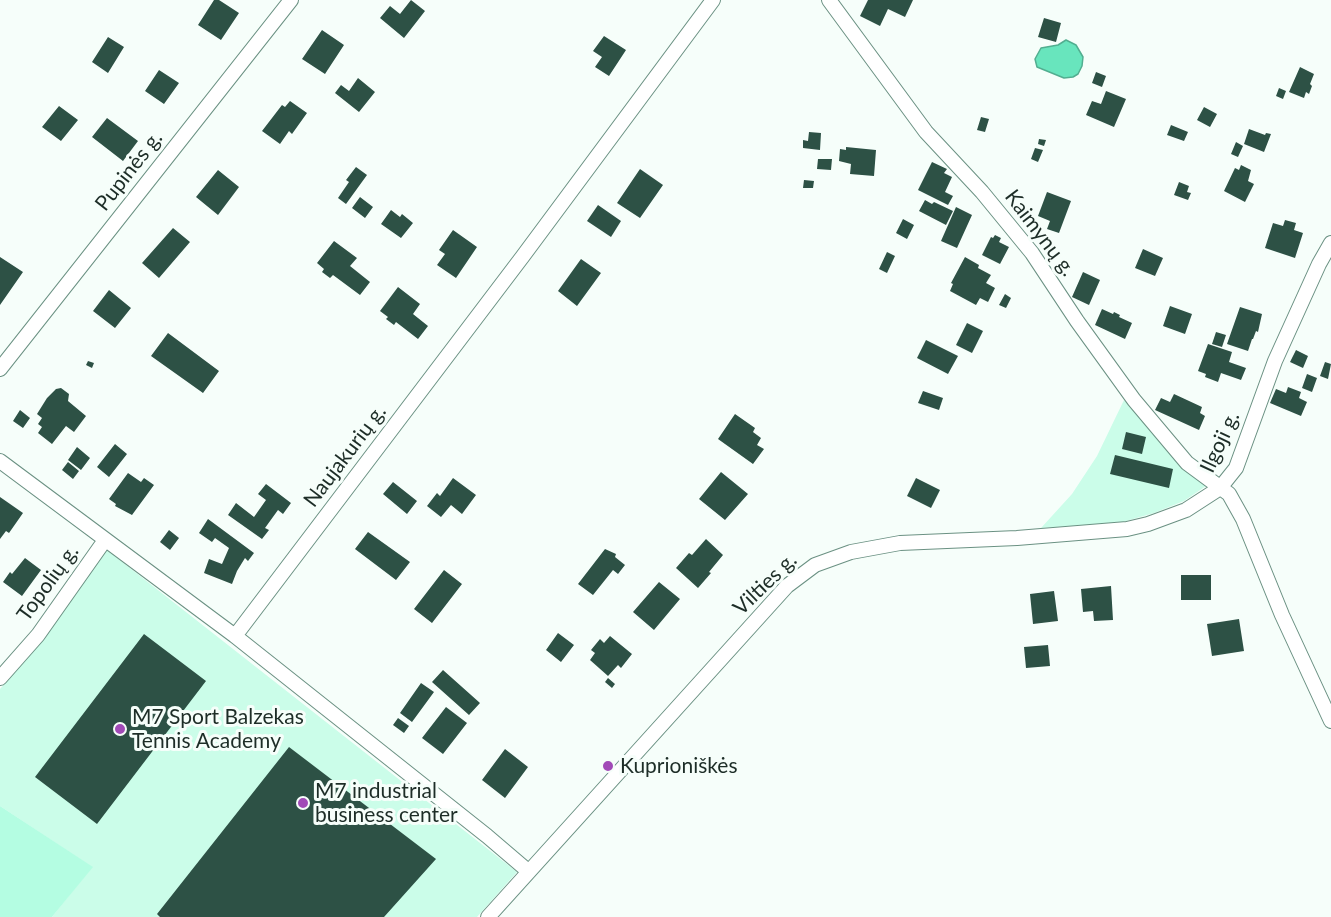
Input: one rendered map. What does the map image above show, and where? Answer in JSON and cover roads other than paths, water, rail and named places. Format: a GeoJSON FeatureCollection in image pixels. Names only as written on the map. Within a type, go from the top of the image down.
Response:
{"type":"FeatureCollection","features":[{"type":"Feature","properties":{"kind":"street","name":"Pupinės g."},"geometry":{"type":"LineString","coordinates":[[0,369],[291,0]]}},
{"type":"Feature","properties":{"kind":"street","name":"Naujakurių g."},"geometry":{"type":"LineString","coordinates":[[235,636],[523,256],[713,0]]}},
{"type":"Feature","properties":{"kind":"street","name":"Kaimynų g."},"geometry":{"type":"LineString","coordinates":[[829,0],[926,132],[982,192],[1032,253],[1134,400],[1187,463],[1220,488]]}},
{"type":"Feature","properties":{"kind":"street","name":"Ilgoji g."},"geometry":{"type":"LineString","coordinates":[[1331,243],[1319,264],[1275,361],[1236,468],[1220,488],[1228,494],[1243,519],[1282,615],[1331,721]]}},
{"type":"Feature","properties":{"kind":"street"},"geometry":{"type":"LineString","coordinates":[[0,461],[235,636],[528,871]]}},
{"type":"Feature","properties":{"kind":"street","name":"Vilties g."},"geometry":{"type":"LineString","coordinates":[[488,917],[787,586],[815,565],[851,552],[900,543],[1017,538],[1127,529],[1186,510],[1220,488]]}},
{"type":"Feature","properties":{"kind":"street","name":"Topolių g."},"geometry":{"type":"LineString","coordinates":[[0,678],[38,635],[105,540]]}},
{"type":"Feature","properties":{"kind":"place","name":"M7 Sport Balzekas Tennis Academy"},"geometry":{"type":"Point","coordinates":[120,729]}},
{"type":"Feature","properties":{"kind":"place","name":"Kuprioniškės"},"geometry":{"type":"Point","coordinates":[608,766]}},
{"type":"Feature","properties":{"kind":"place","name":"M7 industrial business center"},"geometry":{"type":"Point","coordinates":[303,803]}}]}
